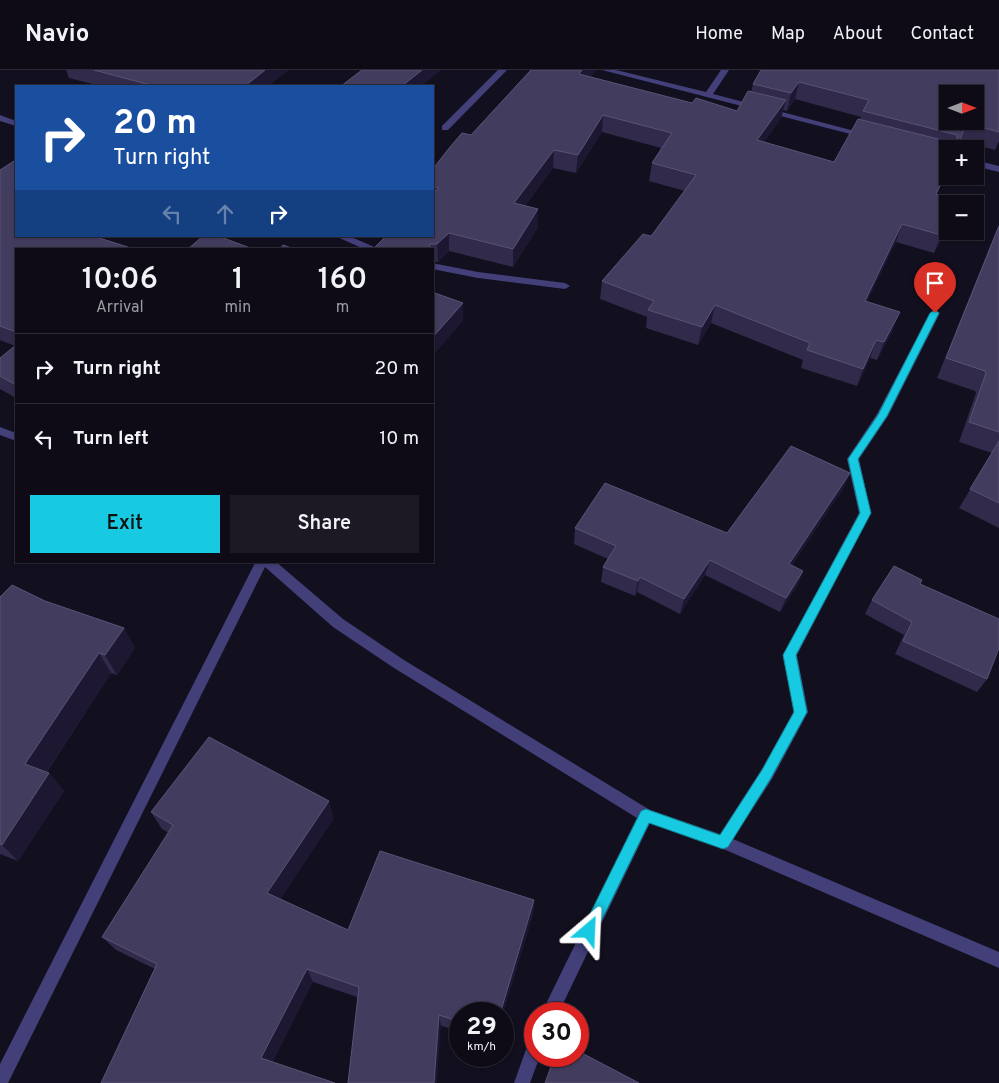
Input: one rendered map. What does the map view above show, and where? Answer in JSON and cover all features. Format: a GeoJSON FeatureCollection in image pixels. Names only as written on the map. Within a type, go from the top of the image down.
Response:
{"type":"FeatureCollection","features":[{"type":"Feature","properties":{"kind":"street"},"geometry":{"type":"LineString","coordinates":[[445,128],[503,70]]}},
{"type":"Feature","properties":{"kind":"street"},"geometry":{"type":"LineString","coordinates":[[606,70],[871,137]]}},
{"type":"Feature","properties":{"kind":"street"},"geometry":{"type":"LineString","coordinates":[[708,95],[725,70]]}},
{"type":"Feature","properties":{"kind":"street"},"geometry":{"type":"LineString","coordinates":[[0,118],[15,124]]}},
{"type":"Feature","properties":{"kind":"street"},"geometry":{"type":"LineString","coordinates":[[984,166],[999,170]]}},
{"type":"Feature","properties":{"kind":"street"},"geometry":{"type":"LineString","coordinates":[[343,237],[371,248]]}},
{"type":"Feature","properties":{"kind":"street"},"geometry":{"type":"LineString","coordinates":[[434,266],[478,275],[565,286]]}},
{"type":"Feature","properties":{"kind":"street"},"geometry":{"type":"LineString","coordinates":[[723,842],[767,774],[801,712],[790,655],[865,513],[853,459],[882,416],[935,313]]}},
{"type":"Feature","properties":{"kind":"street"},"geometry":{"type":"LineString","coordinates":[[0,431],[15,437]]}},
{"type":"Feature","properties":{"kind":"street"},"geometry":{"type":"LineString","coordinates":[[0,1082],[261,563]]}},
{"type":"Feature","properties":{"kind":"street"},"geometry":{"type":"LineString","coordinates":[[268,563],[338,623],[399,664],[646,815],[723,842],[999,960]]}},
{"type":"Feature","properties":{"kind":"street"},"geometry":{"type":"LineString","coordinates":[[555,1002],[646,815]]}},
{"type":"Feature","properties":{"kind":"street"},"geometry":{"type":"LineString","coordinates":[[522,1083],[528,1067]]}},
{"type":"Feature","properties":{"kind":"building"},"geometry":{"type":"Polygon","coordinates":[[[94,70],[265,70],[246,85],[150,85],[94,70]]]}},
{"type":"Feature","properties":{"kind":"building"},"geometry":{"type":"Polygon","coordinates":[[[362,70],[422,70],[403,85],[342,85],[362,70]]]}},
{"type":"Feature","properties":{"kind":"building"},"geometry":{"type":"Polygon","coordinates":[[[531,70],[582,70],[579,74],[692,103],[696,98],[737,111],[748,91],[786,100],[757,140],[834,162],[858,119],[942,140],[939,140],[940,185],[936,194],[939,195],[939,234],[902,224],[865,301],[900,312],[884,342],[876,340],[863,369],[807,350],[810,343],[715,305],[702,327],[648,310],[654,301],[602,281],[643,234],[652,235],[696,175],[652,163],[672,133],[603,115],[578,155],[554,150],[514,203],[538,209],[513,249],[449,233],[437,244],[430,244],[429,248],[374,248],[385,237],[434,237],[434,192],[439,188],[434,187],[434,167],[462,133],[471,135],[531,70]]]}},
{"type":"Feature","properties":{"kind":"building"},"geometry":{"type":"Polygon","coordinates":[[[761,70],[999,70],[999,132],[984,128],[984,85],[939,85],[939,130],[964,130],[960,140],[957,140],[957,135],[863,111],[869,100],[799,82],[791,93],[753,84],[761,70]]]}},
{"type":"Feature","properties":{"kind":"building"},"geometry":{"type":"Polygon","coordinates":[[[15,161],[15,237],[96,237],[131,248],[15,248],[15,332],[0,326],[0,170],[15,161]]]}},
{"type":"Feature","properties":{"kind":"building"},"geometry":{"type":"Polygon","coordinates":[[[999,226],[999,432],[969,422],[986,373],[985,371],[946,358],[999,226]]]}},
{"type":"Feature","properties":{"kind":"building"},"geometry":{"type":"Polygon","coordinates":[[[202,237],[221,237],[250,248],[189,248],[202,237]]]}},
{"type":"Feature","properties":{"kind":"building"},"geometry":{"type":"Polygon","coordinates":[[[283,245],[291,248],[281,248],[283,245]]]}},
{"type":"Feature","properties":{"kind":"building"},"geometry":{"type":"Polygon","coordinates":[[[434,293],[463,303],[434,336],[434,293]]]}},
{"type":"Feature","properties":{"kind":"building"},"geometry":{"type":"Polygon","coordinates":[[[15,346],[15,384],[0,376],[0,358],[15,346]]]}},
{"type":"Feature","properties":{"kind":"building"},"geometry":{"type":"Polygon","coordinates":[[[999,441],[999,503],[970,489],[999,441]]]}},
{"type":"Feature","properties":{"kind":"building"},"geometry":{"type":"Polygon","coordinates":[[[791,446],[850,473],[789,564],[803,571],[786,598],[710,560],[684,599],[640,577],[638,581],[603,567],[616,546],[575,528],[605,483],[727,533],[791,446]]]}},
{"type":"Feature","properties":{"kind":"building"},"geometry":{"type":"Polygon","coordinates":[[[894,566],[922,580],[920,584],[999,619],[999,648],[987,679],[903,641],[912,622],[872,600],[894,566]]]}},
{"type":"Feature","properties":{"kind":"building"},"geometry":{"type":"Polygon","coordinates":[[[12,585],[45,601],[124,628],[105,655],[99,653],[25,764],[49,773],[2,845],[0,844],[0,597],[12,585]]]}},
{"type":"Feature","properties":{"kind":"building"},"geometry":{"type":"Polygon","coordinates":[[[209,737],[329,801],[267,893],[348,930],[380,851],[534,900],[504,1002],[449,1002],[449,1018],[439,1015],[434,1083],[348,1083],[359,987],[307,969],[261,1058],[335,1083],[101,1083],[157,964],[102,937],[173,825],[151,812],[209,737]]]}},
{"type":"Feature","properties":{"kind":"building"},"geometry":{"type":"Polygon","coordinates":[[[589,1057],[639,1083],[545,1083],[551,1067],[589,1067],[589,1057]]]}},
{"type":"Feature","properties":{"kind":"route"},"geometry":{"type":"LineString","coordinates":[[589,931],[646,815],[723,842],[767,774],[801,712],[790,655],[865,513],[853,459],[882,416],[935,313]]}}]}
